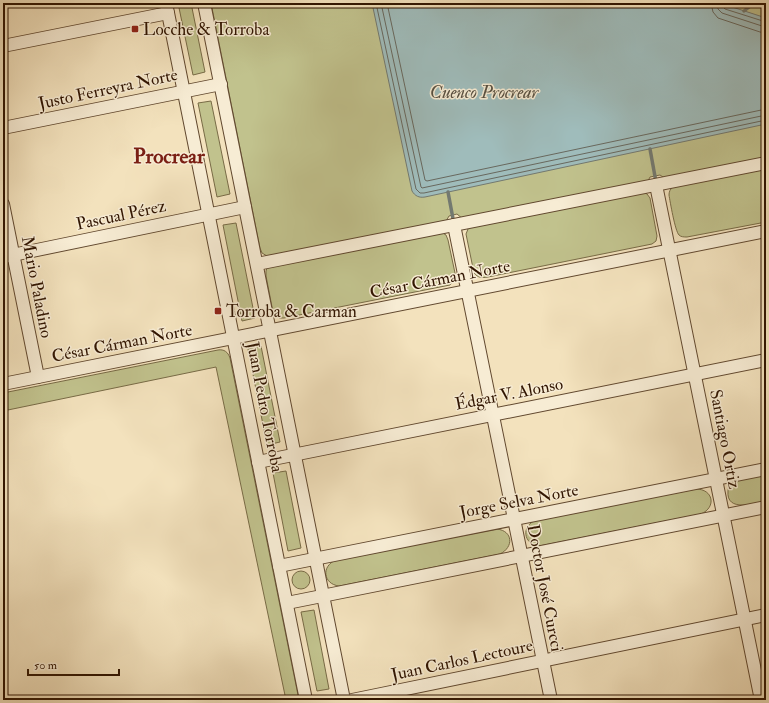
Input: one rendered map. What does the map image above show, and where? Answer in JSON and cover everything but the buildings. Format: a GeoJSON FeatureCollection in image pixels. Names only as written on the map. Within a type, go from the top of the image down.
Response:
{"type":"FeatureCollection","features":[{"type":"Feature","properties":{"kind":"street","name":"Juan Pedro Torroba"},"geometry":{"type":"LineString","coordinates":[[204,3],[344,700]]}},
{"type":"Feature","properties":{"kind":"street","name":"Juan Pedro Torroba"},"geometry":{"type":"LineString","coordinates":[[167,8],[306,700]]}},
{"type":"Feature","properties":{"kind":"street"},"geometry":{"type":"LineString","coordinates":[[3,46],[167,8]]}},
{"type":"Feature","properties":{"kind":"street","name":"Justo Ferreyra Norte"},"geometry":{"type":"LineString","coordinates":[[3,128],[221,84]]}},
{"type":"Feature","properties":{"kind":"street"},"geometry":{"type":"LineString","coordinates":[[256,264],[766,163]]}},
{"type":"Feature","properties":{"kind":"street","name":"Santiago Ortiz"},"geometry":{"type":"LineString","coordinates":[[656,185],[761,700]]}},
{"type":"Feature","properties":{"kind":"street","name":"Mario Paladino"},"geometry":{"type":"LineString","coordinates":[[3,204],[8,256],[38,377]]}},
{"type":"Feature","properties":{"kind":"street","name":"Pascual Pérez"},"geometry":{"type":"LineString","coordinates":[[8,256],[245,207]]}},
{"type":"Feature","properties":{"kind":"street","name":"Doctor José Curcci"},"geometry":{"type":"LineString","coordinates":[[454,225],[551,700]]}},
{"type":"Feature","properties":{"kind":"street","name":"César Cárman Norte"},"geometry":{"type":"LineString","coordinates":[[3,384],[766,231]]}},
{"type":"Feature","properties":{"kind":"street","name":"Édgar V. Alonso"},"geometry":{"type":"LineString","coordinates":[[258,462],[766,360]]}},
{"type":"Feature","properties":{"kind":"street","name":"Jorge Selva Norte"},"geometry":{"type":"LineString","coordinates":[[279,566],[766,469]]}},
{"type":"Feature","properties":{"kind":"street"},"geometry":{"type":"LineString","coordinates":[[287,603],[766,507]]}},
{"type":"Feature","properties":{"kind":"street","name":"Juan Carlos Lectoure"},"geometry":{"type":"LineString","coordinates":[[352,700],[766,615]]}},
{"type":"Feature","properties":{"kind":"green space"},"geometry":{"type":"Polygon","coordinates":[[[178,3],[191,3],[205,72],[193,75],[178,3]]]}},
{"type":"Feature","properties":{"kind":"green space"},"geometry":{"type":"Polygon","coordinates":[[[211,3],[766,3],[766,159],[666,179],[660,175],[650,177],[647,183],[463,219],[457,214],[449,216],[445,223],[267,256],[262,253],[260,248],[211,3]]]}},
{"type":"Feature","properties":{"kind":"green space"},"geometry":{"type":"Polygon","coordinates":[[[211,101],[230,194],[217,197],[198,103],[211,101]]]}},
{"type":"Feature","properties":{"kind":"green space"},"geometry":{"type":"Polygon","coordinates":[[[766,167],[766,222],[687,237],[682,237],[679,235],[674,222],[669,195],[673,187],[766,167]]]}},
{"type":"Feature","properties":{"kind":"green space"},"geometry":{"type":"Polygon","coordinates":[[[644,192],[650,198],[657,236],[656,241],[652,244],[484,278],[477,276],[474,273],[466,234],[469,227],[644,192]]]}},
{"type":"Feature","properties":{"kind":"green space"},"geometry":{"type":"Polygon","coordinates":[[[236,223],[255,318],[242,321],[223,225],[236,223]]]}},
{"type":"Feature","properties":{"kind":"green space"},"geometry":{"type":"Polygon","coordinates":[[[441,232],[446,235],[448,240],[455,273],[455,279],[450,285],[284,318],[279,318],[273,312],[266,276],[267,268],[441,232]]]}},
{"type":"Feature","properties":{"kind":"green space"},"geometry":{"type":"Polygon","coordinates":[[[261,346],[280,442],[267,445],[248,349],[261,346]]]}},
{"type":"Feature","properties":{"kind":"green space"},"geometry":{"type":"Polygon","coordinates":[[[218,350],[226,351],[230,358],[299,700],[286,700],[216,367],[3,411],[3,393],[218,350]]]}},
{"type":"Feature","properties":{"kind":"green space"},"geometry":{"type":"Polygon","coordinates":[[[286,471],[301,548],[288,551],[273,473],[286,471]]]}},
{"type":"Feature","properties":{"kind":"green space"},"geometry":{"type":"Polygon","coordinates":[[[766,475],[766,501],[742,505],[732,502],[729,498],[729,487],[735,481],[766,475]]]}},
{"type":"Feature","properties":{"kind":"green space"},"geometry":{"type":"Polygon","coordinates":[[[696,489],[706,492],[711,499],[709,507],[701,514],[539,546],[534,545],[527,538],[526,530],[528,526],[536,520],[696,489]]]}},
{"type":"Feature","properties":{"kind":"green space"},"geometry":{"type":"Polygon","coordinates":[[[497,529],[506,533],[510,540],[508,547],[500,554],[339,586],[334,585],[327,578],[326,570],[328,566],[336,560],[497,529]]]}},
{"type":"Feature","properties":{"kind":"green space"},"geometry":{"type":"Polygon","coordinates":[[[301,571],[307,574],[310,580],[307,586],[301,589],[295,586],[292,580],[295,574],[301,571]]]}},
{"type":"Feature","properties":{"kind":"green space"},"geometry":{"type":"Polygon","coordinates":[[[314,610],[329,689],[317,691],[301,612],[314,610]]]}},
{"type":"Feature","properties":{"kind":"water","name":"Cuenco Procrear"},"geometry":{"type":"Polygon","coordinates":[[[372,3],[720,3],[766,18],[766,124],[425,197],[419,197],[412,191],[372,3]]]}},
{"type":"Feature","properties":{"kind":"waterway"},"geometry":{"type":"LineString","coordinates":[[744,11],[754,3]]}},
{"type":"Feature","properties":{"kind":"waterway"},"geometry":{"type":"LineString","coordinates":[[650,149],[656,182]]}},
{"type":"Feature","properties":{"kind":"waterway"},"geometry":{"type":"LineString","coordinates":[[448,192],[454,224]]}},
{"type":"Feature","properties":{"kind":"place","name":"Locche & Torroba"},"geometry":{"type":"Point","coordinates":[135,29]}},
{"type":"Feature","properties":{"kind":"place","name":"Torroba & Carman"},"geometry":{"type":"Point","coordinates":[218,311]}},
{"type":"Feature","properties":{"kind":"district","name":"Procrear"},"geometry":{"type":"Point","coordinates":[169,156]}}]}
